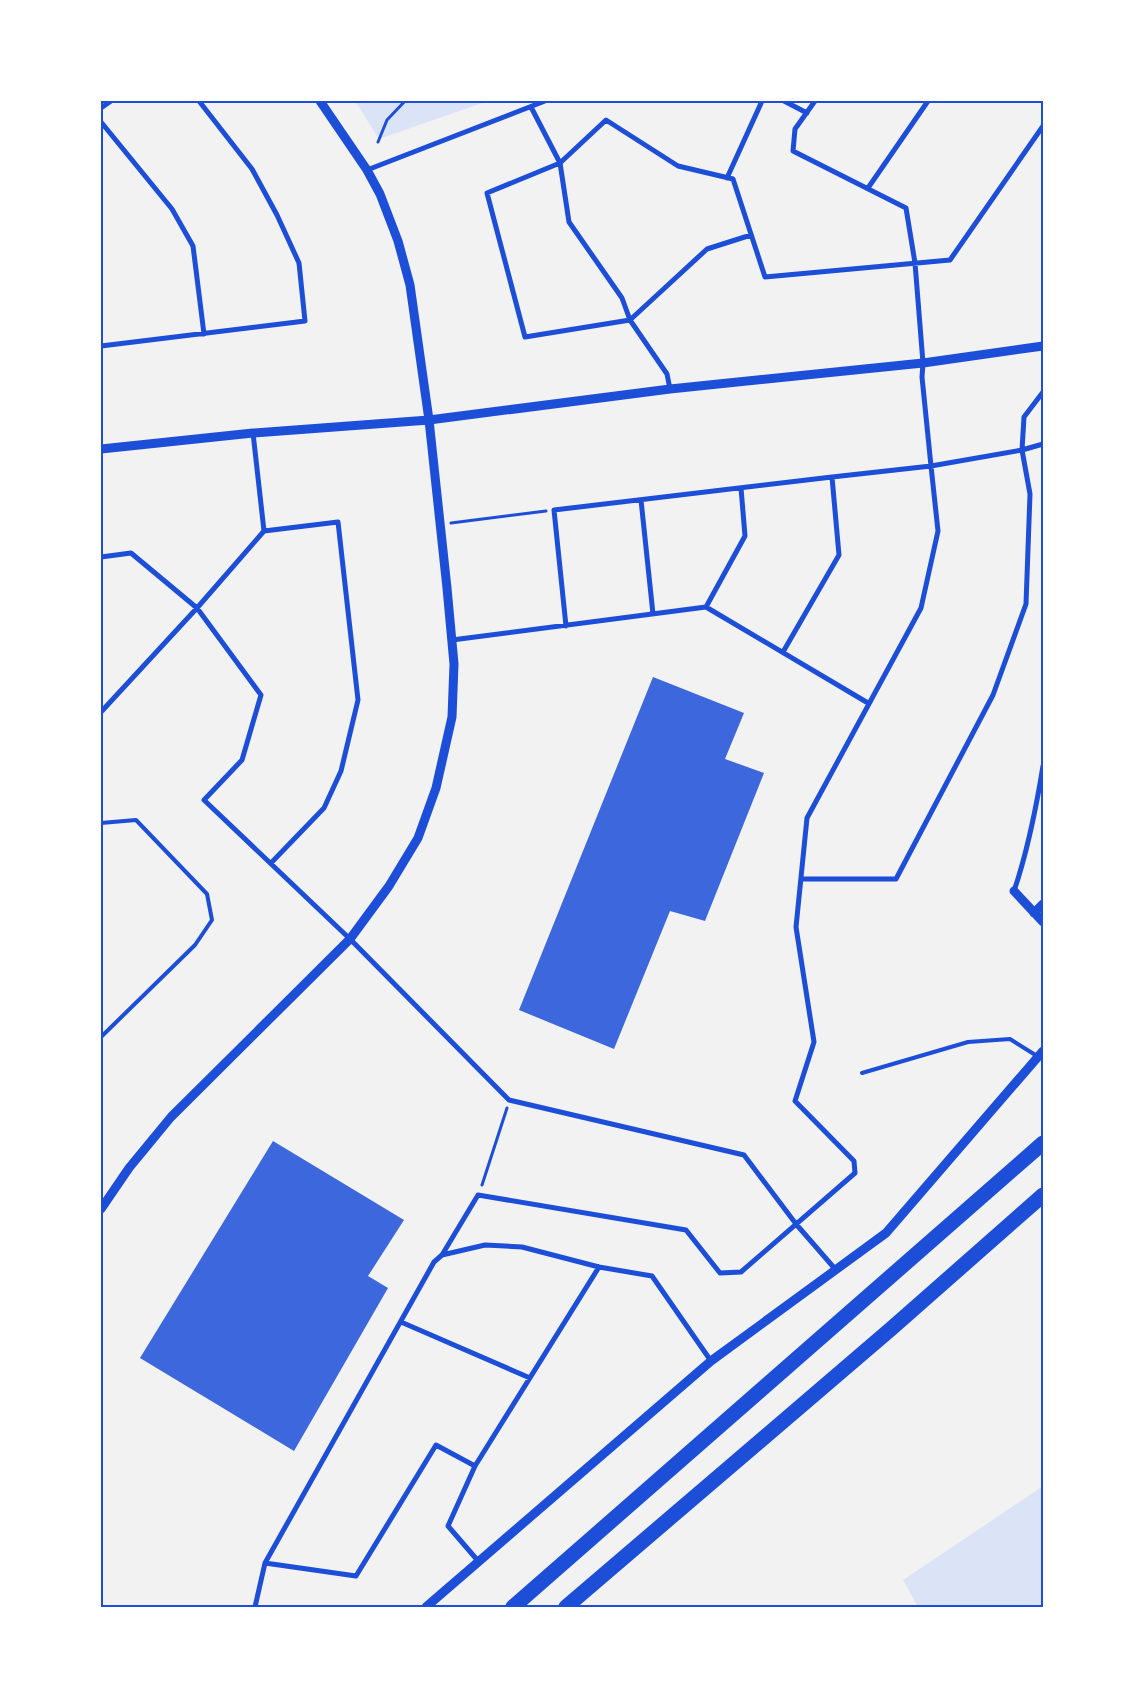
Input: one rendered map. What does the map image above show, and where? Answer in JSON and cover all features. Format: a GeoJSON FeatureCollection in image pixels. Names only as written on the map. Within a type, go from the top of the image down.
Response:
{"type":"FeatureCollection","features":[{"type":"Feature","properties":{"kind":"highway"},"geometry":{"type":"LineString","coordinates":[[513,1607],[1043,1143]]}},
{"type":"Feature","properties":{"kind":"highway"},"geometry":{"type":"LineString","coordinates":[[566,1607],[892,1328],[1043,1195]]}},
{"type":"Feature","properties":{"kind":"street"},"geometry":{"type":"LineString","coordinates":[[101,108],[111,101]]}},
{"type":"Feature","properties":{"kind":"street"},"geometry":{"type":"LineString","coordinates":[[101,346],[305,321],[299,263],[277,215],[252,169],[199,101]]}},
{"type":"Feature","properties":{"kind":"street"},"geometry":{"type":"LineString","coordinates":[[101,1208],[129,1168],[171,1117],[350,939],[389,886],[418,838],[436,788],[452,717],[454,664],[452,640],[429,420],[410,285],[398,241],[380,194],[367,170],[320,101]]}},
{"type":"Feature","properties":{"kind":"street"},"geometry":{"type":"LineString","coordinates":[[367,170],[545,101]]}},
{"type":"Feature","properties":{"kind":"street"},"geometry":{"type":"LineString","coordinates":[[727,178],[762,101]]}},
{"type":"Feature","properties":{"kind":"street"},"geometry":{"type":"LineString","coordinates":[[784,101],[807,113]]}},
{"type":"Feature","properties":{"kind":"street"},"geometry":{"type":"LineString","coordinates":[[255,1607],[265,1564],[434,1262],[442,1255],[478,1195],[686,1230],[720,1273],[741,1272],[855,1173],[854,1161],[795,1101],[814,1042],[796,927],[807,818],[921,608],[938,531],[922,377],[923,362],[915,263],[906,208],[793,151],[795,129],[815,101]]}},
{"type":"Feature","properties":{"kind":"street"},"geometry":{"type":"LineString","coordinates":[[868,188],[928,101]]}},
{"type":"Feature","properties":{"kind":"street"},"geometry":{"type":"LineString","coordinates":[[531,107],[560,162],[569,222],[622,298],[630,320],[667,374],[670,390]]}},
{"type":"Feature","properties":{"kind":"street"},"geometry":{"type":"LineString","coordinates":[[751,235],[707,249],[630,320],[525,337],[487,194],[560,162],[606,120],[678,166],[732,179],[751,235],[765,277],[950,260],[1043,126]]}},
{"type":"Feature","properties":{"kind":"street"},"geometry":{"type":"LineString","coordinates":[[101,122],[172,209],[193,246],[204,334]]}},
{"type":"Feature","properties":{"kind":"street"},"geometry":{"type":"LineString","coordinates":[[101,449],[253,433],[429,420],[670,390],[923,362],[1043,346]]}},
{"type":"Feature","properties":{"kind":"street"},"geometry":{"type":"LineString","coordinates":[[801,879],[896,878],[994,695],[1026,604],[1030,494],[1022,450],[1024,417],[1043,392]]}},
{"type":"Feature","properties":{"kind":"street"},"geometry":{"type":"LineString","coordinates":[[253,433],[264,531]]}},
{"type":"Feature","properties":{"kind":"street"},"geometry":{"type":"LineString","coordinates":[[566,626],[554,510],[931,466],[1022,450],[1043,444]]}},
{"type":"Feature","properties":{"kind":"street"},"geometry":{"type":"LineString","coordinates":[[783,652],[840,555],[832,477]]}},
{"type":"Feature","properties":{"kind":"street"},"geometry":{"type":"LineString","coordinates":[[706,607],[745,536],[741,488]]}},
{"type":"Feature","properties":{"kind":"street"},"geometry":{"type":"LineString","coordinates":[[641,500],[653,614]]}},
{"type":"Feature","properties":{"kind":"street"},"geometry":{"type":"LineString","coordinates":[[101,712],[197,608],[264,531],[338,522],[358,700],[341,771],[324,808],[270,863]]}},
{"type":"Feature","properties":{"kind":"street"},"geometry":{"type":"LineString","coordinates":[[101,557],[131,553],[197,608],[261,695],[242,760],[204,800],[350,939],[509,1100],[744,1155],[796,1224],[836,1270]]}},
{"type":"Feature","properties":{"kind":"street"},"geometry":{"type":"LineString","coordinates":[[452,640],[706,607],[868,703]]}},
{"type":"Feature","properties":{"kind":"street"},"geometry":{"type":"LineString","coordinates":[[1043,766],[1033,824],[1014,891],[1043,922]]}},
{"type":"Feature","properties":{"kind":"street"},"geometry":{"type":"LineString","coordinates":[[1034,913],[1043,904]]}},
{"type":"Feature","properties":{"kind":"street"},"geometry":{"type":"LineString","coordinates":[[426,1607],[711,1361],[886,1233],[1040,1053]]}},
{"type":"Feature","properties":{"kind":"street"},"geometry":{"type":"LineString","coordinates":[[442,1255],[485,1245],[522,1247],[599,1268],[652,1276],[711,1361]]}},
{"type":"Feature","properties":{"kind":"street"},"geometry":{"type":"LineString","coordinates":[[479,1562],[448,1526],[475,1466],[599,1268]]}},
{"type":"Feature","properties":{"kind":"street"},"geometry":{"type":"LineString","coordinates":[[401,1322],[530,1378]]}},
{"type":"Feature","properties":{"kind":"street"},"geometry":{"type":"LineString","coordinates":[[265,1564],[356,1576],[436,1444],[475,1466]]}},
{"type":"Feature","properties":{"kind":"lane"},"geometry":{"type":"LineString","coordinates":[[101,823],[136,820],[206,894],[212,920],[195,945],[101,1036]]}},
{"type":"Feature","properties":{"kind":"lane"},"geometry":{"type":"LineString","coordinates":[[862,1073],[968,1042],[1010,1039],[1040,1053]]}},
{"type":"Feature","properties":{"kind":"path"},"geometry":{"type":"LineString","coordinates":[[378,142],[387,120],[405,101]]}},
{"type":"Feature","properties":{"kind":"path"},"geometry":{"type":"LineString","coordinates":[[440,524],[554,510]]}},
{"type":"Feature","properties":{"kind":"path"},"geometry":{"type":"LineString","coordinates":[[478,1195],[509,1100]]}},
{"type":"Feature","properties":{"kind":"shaded area"},"geometry":{"type":"Polygon","coordinates":[[[355,101],[488,101],[379,139],[355,101]]]}},
{"type":"Feature","properties":{"kind":"shaded area"},"geometry":{"type":"Polygon","coordinates":[[[1043,1486],[1043,1607],[918,1607],[903,1580],[1043,1486]]]}},
{"type":"Feature","properties":{"kind":"building"},"geometry":{"type":"Polygon","coordinates":[[[653,677],[744,713],[725,759],[764,773],[705,921],[670,911],[614,1049],[519,1010],[653,677]]]}},
{"type":"Feature","properties":{"kind":"building"},"geometry":{"type":"Polygon","coordinates":[[[273,1141],[404,1220],[368,1276],[388,1288],[294,1451],[140,1358],[273,1141]]]}}]}
